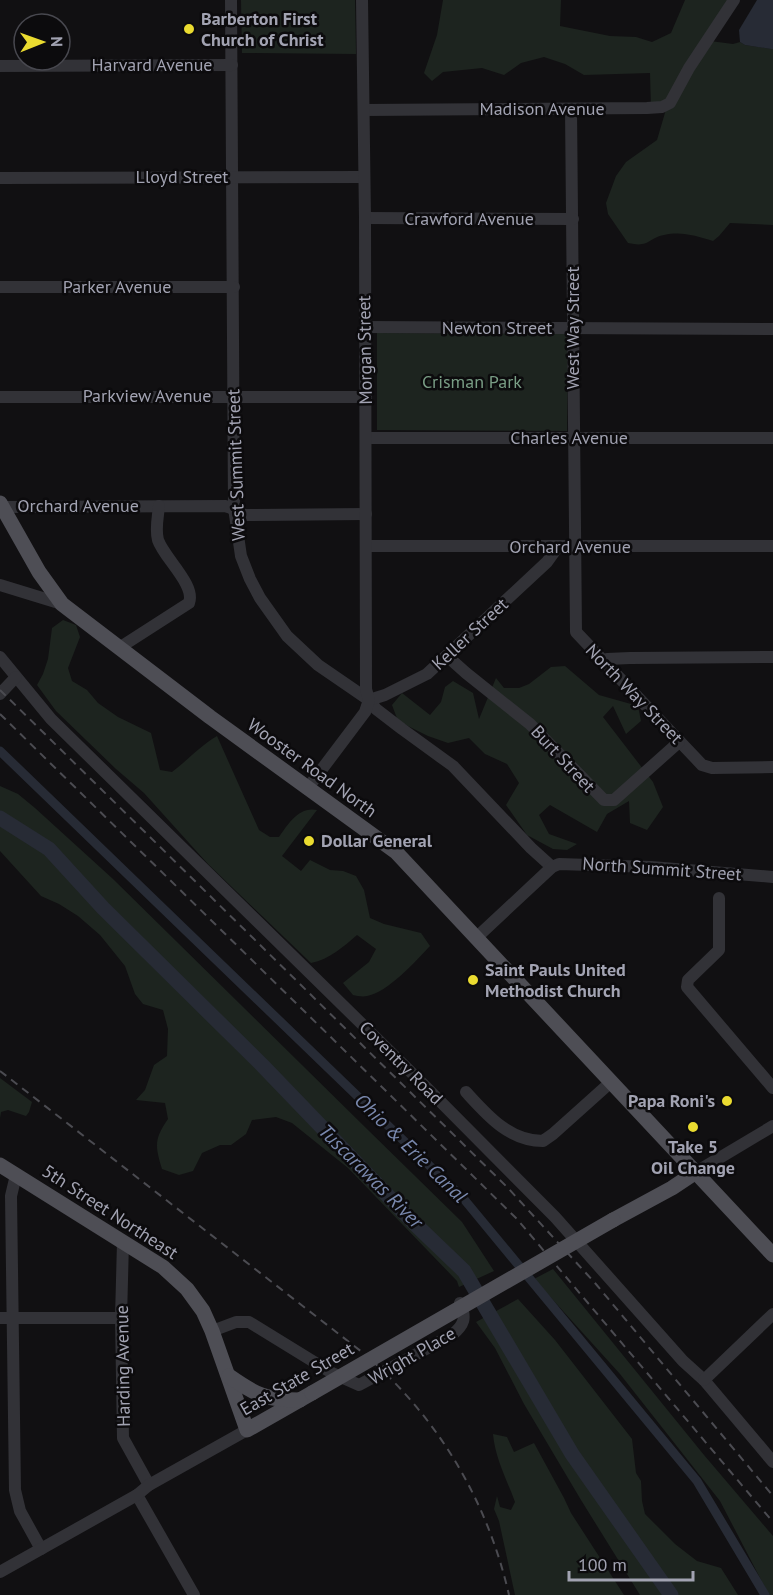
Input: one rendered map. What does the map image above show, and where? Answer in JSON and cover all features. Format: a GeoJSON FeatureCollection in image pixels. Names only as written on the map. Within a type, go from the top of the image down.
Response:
{"type":"FeatureCollection","features":[{"type":"Feature","properties":{"kind":"main road","name":"Wooster Road North"},"geometry":{"type":"LineString","coordinates":[[1,505],[39,572],[62,604],[307,789],[396,852],[773,1255]]}},
{"type":"Feature","properties":{"kind":"main road","name":"5th Street Northeast"},"geometry":{"type":"LineString","coordinates":[[0,1165],[163,1267],[182,1284],[203,1311],[248,1430]]}},
{"type":"Feature","properties":{"kind":"main road","name":"East State Street"},"geometry":{"type":"LineString","coordinates":[[248,1430],[672,1188],[696,1172]]}},
{"type":"Feature","properties":{"kind":"main road"},"geometry":{"type":"LineString","coordinates":[[229,1376],[251,1391],[267,1398],[306,1397]]}},
{"type":"Feature","properties":{"kind":"street","name":"West Summit Street"},"geometry":{"type":"LineString","coordinates":[[231,0],[234,508],[241,556],[260,598],[287,636],[307,656],[369,700],[384,716],[464,776],[531,848],[552,867]]}},
{"type":"Feature","properties":{"kind":"street","name":"Morgan Street"},"geometry":{"type":"LineString","coordinates":[[362,0],[366,689],[369,700]]}},
{"type":"Feature","properties":{"kind":"street","name":"Madison Avenue"},"geometry":{"type":"LineString","coordinates":[[364,110],[667,106],[734,0]]}},
{"type":"Feature","properties":{"kind":"street","name":"Harvard Avenue"},"geometry":{"type":"LineString","coordinates":[[0,66],[232,65]]}},
{"type":"Feature","properties":{"kind":"street","name":"West Way Street"},"geometry":{"type":"LineString","coordinates":[[571,109],[574,548]]}},
{"type":"Feature","properties":{"kind":"street","name":"Lloyd Street"},"geometry":{"type":"LineString","coordinates":[[0,178],[364,177]]}},
{"type":"Feature","properties":{"kind":"street","name":"Crawford Avenue"},"geometry":{"type":"LineString","coordinates":[[365,218],[573,219]]}},
{"type":"Feature","properties":{"kind":"street","name":"Parker Avenue"},"geometry":{"type":"LineString","coordinates":[[0,287],[234,287]]}},
{"type":"Feature","properties":{"kind":"street","name":"Newton Street"},"geometry":{"type":"LineString","coordinates":[[365,327],[773,329]]}},
{"type":"Feature","properties":{"kind":"street","name":"Parkview Avenue"},"geometry":{"type":"LineString","coordinates":[[0,397],[366,397]]}},
{"type":"Feature","properties":{"kind":"street","name":"Charles Avenue"},"geometry":{"type":"LineString","coordinates":[[366,438],[773,438]]}},
{"type":"Feature","properties":{"kind":"street","name":"Orchard Avenue"},"geometry":{"type":"LineString","coordinates":[[1,505],[234,508],[240,514],[246,515],[366,514]]}},
{"type":"Feature","properties":{"kind":"street"},"geometry":{"type":"LineString","coordinates":[[119,648],[191,600],[188,588],[158,538],[159,506]]}},
{"type":"Feature","properties":{"kind":"street","name":"Orchard Avenue"},"geometry":{"type":"LineString","coordinates":[[366,546],[574,548],[773,546]]}},
{"type":"Feature","properties":{"kind":"street","name":"Keller Street"},"geometry":{"type":"LineString","coordinates":[[369,700],[385,695],[427,674],[547,562],[557,548]]}},
{"type":"Feature","properties":{"kind":"street","name":"North Way Street"},"geometry":{"type":"LineString","coordinates":[[574,548],[576,632],[679,742],[706,767],[773,767]]}},
{"type":"Feature","properties":{"kind":"street"},"geometry":{"type":"LineString","coordinates":[[0,585],[62,604]]}},
{"type":"Feature","properties":{"kind":"street","name":"Burt Street"},"geometry":{"type":"LineString","coordinates":[[447,656],[530,724],[604,801],[614,800],[679,742]]}},
{"type":"Feature","properties":{"kind":"street","name":"Coventry Road"},"geometry":{"type":"LineString","coordinates":[[0,657],[51,719],[422,1083],[555,1217],[683,1361],[704,1380],[773,1462]]}},
{"type":"Feature","properties":{"kind":"street"},"geometry":{"type":"LineString","coordinates":[[603,661],[630,658],[773,657]]}},
{"type":"Feature","properties":{"kind":"street"},"geometry":{"type":"LineString","coordinates":[[0,694],[16,676]]}},
{"type":"Feature","properties":{"kind":"street"},"geometry":{"type":"LineString","coordinates":[[307,789],[365,712],[369,700]]}},
{"type":"Feature","properties":{"kind":"street","name":"North Summit Street"},"geometry":{"type":"LineString","coordinates":[[552,867],[568,863],[773,877]]}},
{"type":"Feature","properties":{"kind":"street"},"geometry":{"type":"LineString","coordinates":[[476,938],[552,867]]}},
{"type":"Feature","properties":{"kind":"street"},"geometry":{"type":"LineString","coordinates":[[719,898],[718,950],[688,980],[687,987],[773,1088]]}},
{"type":"Feature","properties":{"kind":"street"},"geometry":{"type":"LineString","coordinates":[[466,1092],[502,1127],[519,1136],[543,1141],[611,1082]]}},
{"type":"Feature","properties":{"kind":"street"},"geometry":{"type":"LineString","coordinates":[[696,1172],[773,1126]]}},
{"type":"Feature","properties":{"kind":"street"},"geometry":{"type":"LineString","coordinates":[[16,1174],[11,1196],[6,1318],[15,1490],[20,1511],[42,1549]]}},
{"type":"Feature","properties":{"kind":"street","name":"Harding Avenue"},"geometry":{"type":"LineString","coordinates":[[123,1242],[123,1438],[149,1485]]}},
{"type":"Feature","properties":{"kind":"street","name":"Wright Place"},"geometry":{"type":"LineString","coordinates":[[212,1331],[236,1322],[249,1322],[332,1373],[359,1385],[452,1335],[463,1326],[465,1319],[460,1303]]}},
{"type":"Feature","properties":{"kind":"street"},"geometry":{"type":"LineString","coordinates":[[704,1380],[773,1314]]}},
{"type":"Feature","properties":{"kind":"street"},"geometry":{"type":"LineString","coordinates":[[6,1318],[122,1318]]}},
{"type":"Feature","properties":{"kind":"street","name":"East State Street"},"geometry":{"type":"LineString","coordinates":[[0,1572],[248,1430]]}},
{"type":"Feature","properties":{"kind":"street"},"geometry":{"type":"LineString","coordinates":[[137,1495],[194,1595]]}},
{"type":"Feature","properties":{"kind":"green space"},"geometry":{"type":"Polygon","coordinates":[[[241,0],[355,0],[356,54],[242,53],[241,0]]]}},
{"type":"Feature","properties":{"kind":"green space"},"geometry":{"type":"Polygon","coordinates":[[[443,0],[561,0],[560,26],[610,36],[636,37],[652,42],[671,33],[685,0],[734,0],[710,41],[733,44],[740,42],[745,45],[773,49],[773,225],[730,223],[713,241],[689,235],[671,234],[659,236],[641,244],[628,243],[608,214],[606,203],[616,176],[626,162],[657,140],[667,106],[651,108],[650,73],[584,75],[565,64],[544,57],[521,63],[504,75],[482,68],[443,72],[432,81],[424,73],[437,35],[443,0]]]}},
{"type":"Feature","properties":{"kind":"green space","name":"Crisman Park"},"geometry":{"type":"Polygon","coordinates":[[[377,333],[568,334],[567,431],[377,430],[377,333]]]}},
{"type":"Feature","properties":{"kind":"green space"},"geometry":{"type":"Polygon","coordinates":[[[63,620],[76,625],[80,637],[68,668],[72,681],[87,690],[98,703],[118,717],[151,733],[160,770],[172,772],[217,736],[259,830],[270,837],[279,837],[299,813],[311,809],[317,810],[282,856],[301,871],[310,860],[330,870],[343,871],[356,876],[364,890],[370,918],[384,924],[421,933],[430,946],[392,983],[375,994],[365,996],[353,995],[343,983],[369,962],[376,949],[357,935],[330,956],[311,963],[208,864],[144,793],[56,711],[37,685],[48,659],[52,628],[63,620]]]}},
{"type":"Feature","properties":{"kind":"green space"},"geometry":{"type":"Polygon","coordinates":[[[565,666],[599,695],[638,706],[641,721],[626,734],[613,706],[603,717],[653,782],[663,807],[647,830],[630,823],[629,801],[607,814],[597,832],[550,805],[539,815],[549,834],[577,844],[567,850],[553,849],[527,835],[506,805],[519,783],[507,764],[485,754],[469,738],[448,743],[398,721],[392,705],[402,693],[430,715],[441,702],[445,687],[453,681],[473,693],[479,719],[496,678],[504,688],[519,688],[529,684],[551,667],[565,666]]]}},
{"type":"Feature","properties":{"kind":"green space"},"geometry":{"type":"Polygon","coordinates":[[[0,786],[18,794],[113,879],[462,1222],[494,1271],[459,1287],[457,1281],[348,1168],[292,1123],[276,1117],[252,1120],[246,1134],[231,1145],[220,1145],[202,1153],[193,1171],[179,1175],[162,1169],[157,1143],[160,1132],[168,1119],[165,1103],[136,1100],[145,1090],[154,1065],[167,1056],[168,1029],[163,1010],[143,1004],[135,994],[125,966],[100,935],[78,916],[41,896],[0,851],[0,786]]]}},
{"type":"Feature","properties":{"kind":"green space"},"geometry":{"type":"Polygon","coordinates":[[[0,1078],[32,1102],[26,1116],[8,1110],[1,1112],[0,1118],[0,1078]]]}},
{"type":"Feature","properties":{"kind":"green space"},"geometry":{"type":"Polygon","coordinates":[[[553,1269],[773,1536],[773,1595],[769,1595],[720,1501],[620,1374],[534,1279],[553,1269]]]}},
{"type":"Feature","properties":{"kind":"green space"},"geometry":{"type":"Polygon","coordinates":[[[518,1299],[555,1340],[632,1439],[636,1473],[641,1481],[645,1514],[675,1544],[697,1561],[721,1568],[738,1595],[640,1595],[524,1404],[495,1348],[476,1322],[518,1299]]]}},
{"type":"Feature","properties":{"kind":"green space"},"geometry":{"type":"Polygon","coordinates":[[[493,1434],[507,1437],[514,1452],[534,1443],[571,1513],[624,1595],[515,1595],[499,1521],[494,1509],[497,1496],[500,1507],[511,1510],[515,1502],[499,1460],[493,1434]]]}},
{"type":"Feature","properties":{"kind":"shaded area"},"geometry":{"type":"Polygon","coordinates":[[[757,0],[773,0],[773,49],[745,45],[740,42],[739,30],[757,0]]]}},
{"type":"Feature","properties":{"kind":"waterway","name":"Ohio & Erie Canal"},"geometry":{"type":"LineString","coordinates":[[0,751],[463,1198],[697,1481],[765,1595]]}},
{"type":"Feature","properties":{"kind":"waterway","name":"Tuscarawas River"},"geometry":{"type":"LineString","coordinates":[[0,818],[49,849],[103,908],[262,1065],[415,1224],[464,1271],[572,1454],[671,1595]]}},
{"type":"Feature","properties":{"kind":"railway"},"geometry":{"type":"LineString","coordinates":[[0,690],[508,1188],[595,1283],[773,1496]]}},
{"type":"Feature","properties":{"kind":"railway"},"geometry":{"type":"LineString","coordinates":[[0,714],[517,1219],[773,1522]]}},
{"type":"Feature","properties":{"kind":"railway"},"geometry":{"type":"LineString","coordinates":[[0,1071],[362,1352],[389,1377],[414,1403],[436,1432],[473,1493],[487,1526],[509,1595]]}},
{"type":"Feature","properties":{"kind":"place","name":"Barberton First Church of Christ"},"geometry":{"type":"Point","coordinates":[189,29]}},
{"type":"Feature","properties":{"kind":"place","name":"Dollar General"},"geometry":{"type":"Point","coordinates":[309,841]}},
{"type":"Feature","properties":{"kind":"place","name":"Saint Pauls United Methodist Church"},"geometry":{"type":"Point","coordinates":[473,980]}},
{"type":"Feature","properties":{"kind":"place","name":"Papa Roni's"},"geometry":{"type":"Point","coordinates":[727,1101]}},
{"type":"Feature","properties":{"kind":"place","name":"Take 5 Oil Change"},"geometry":{"type":"Point","coordinates":[693,1127]}}]}
